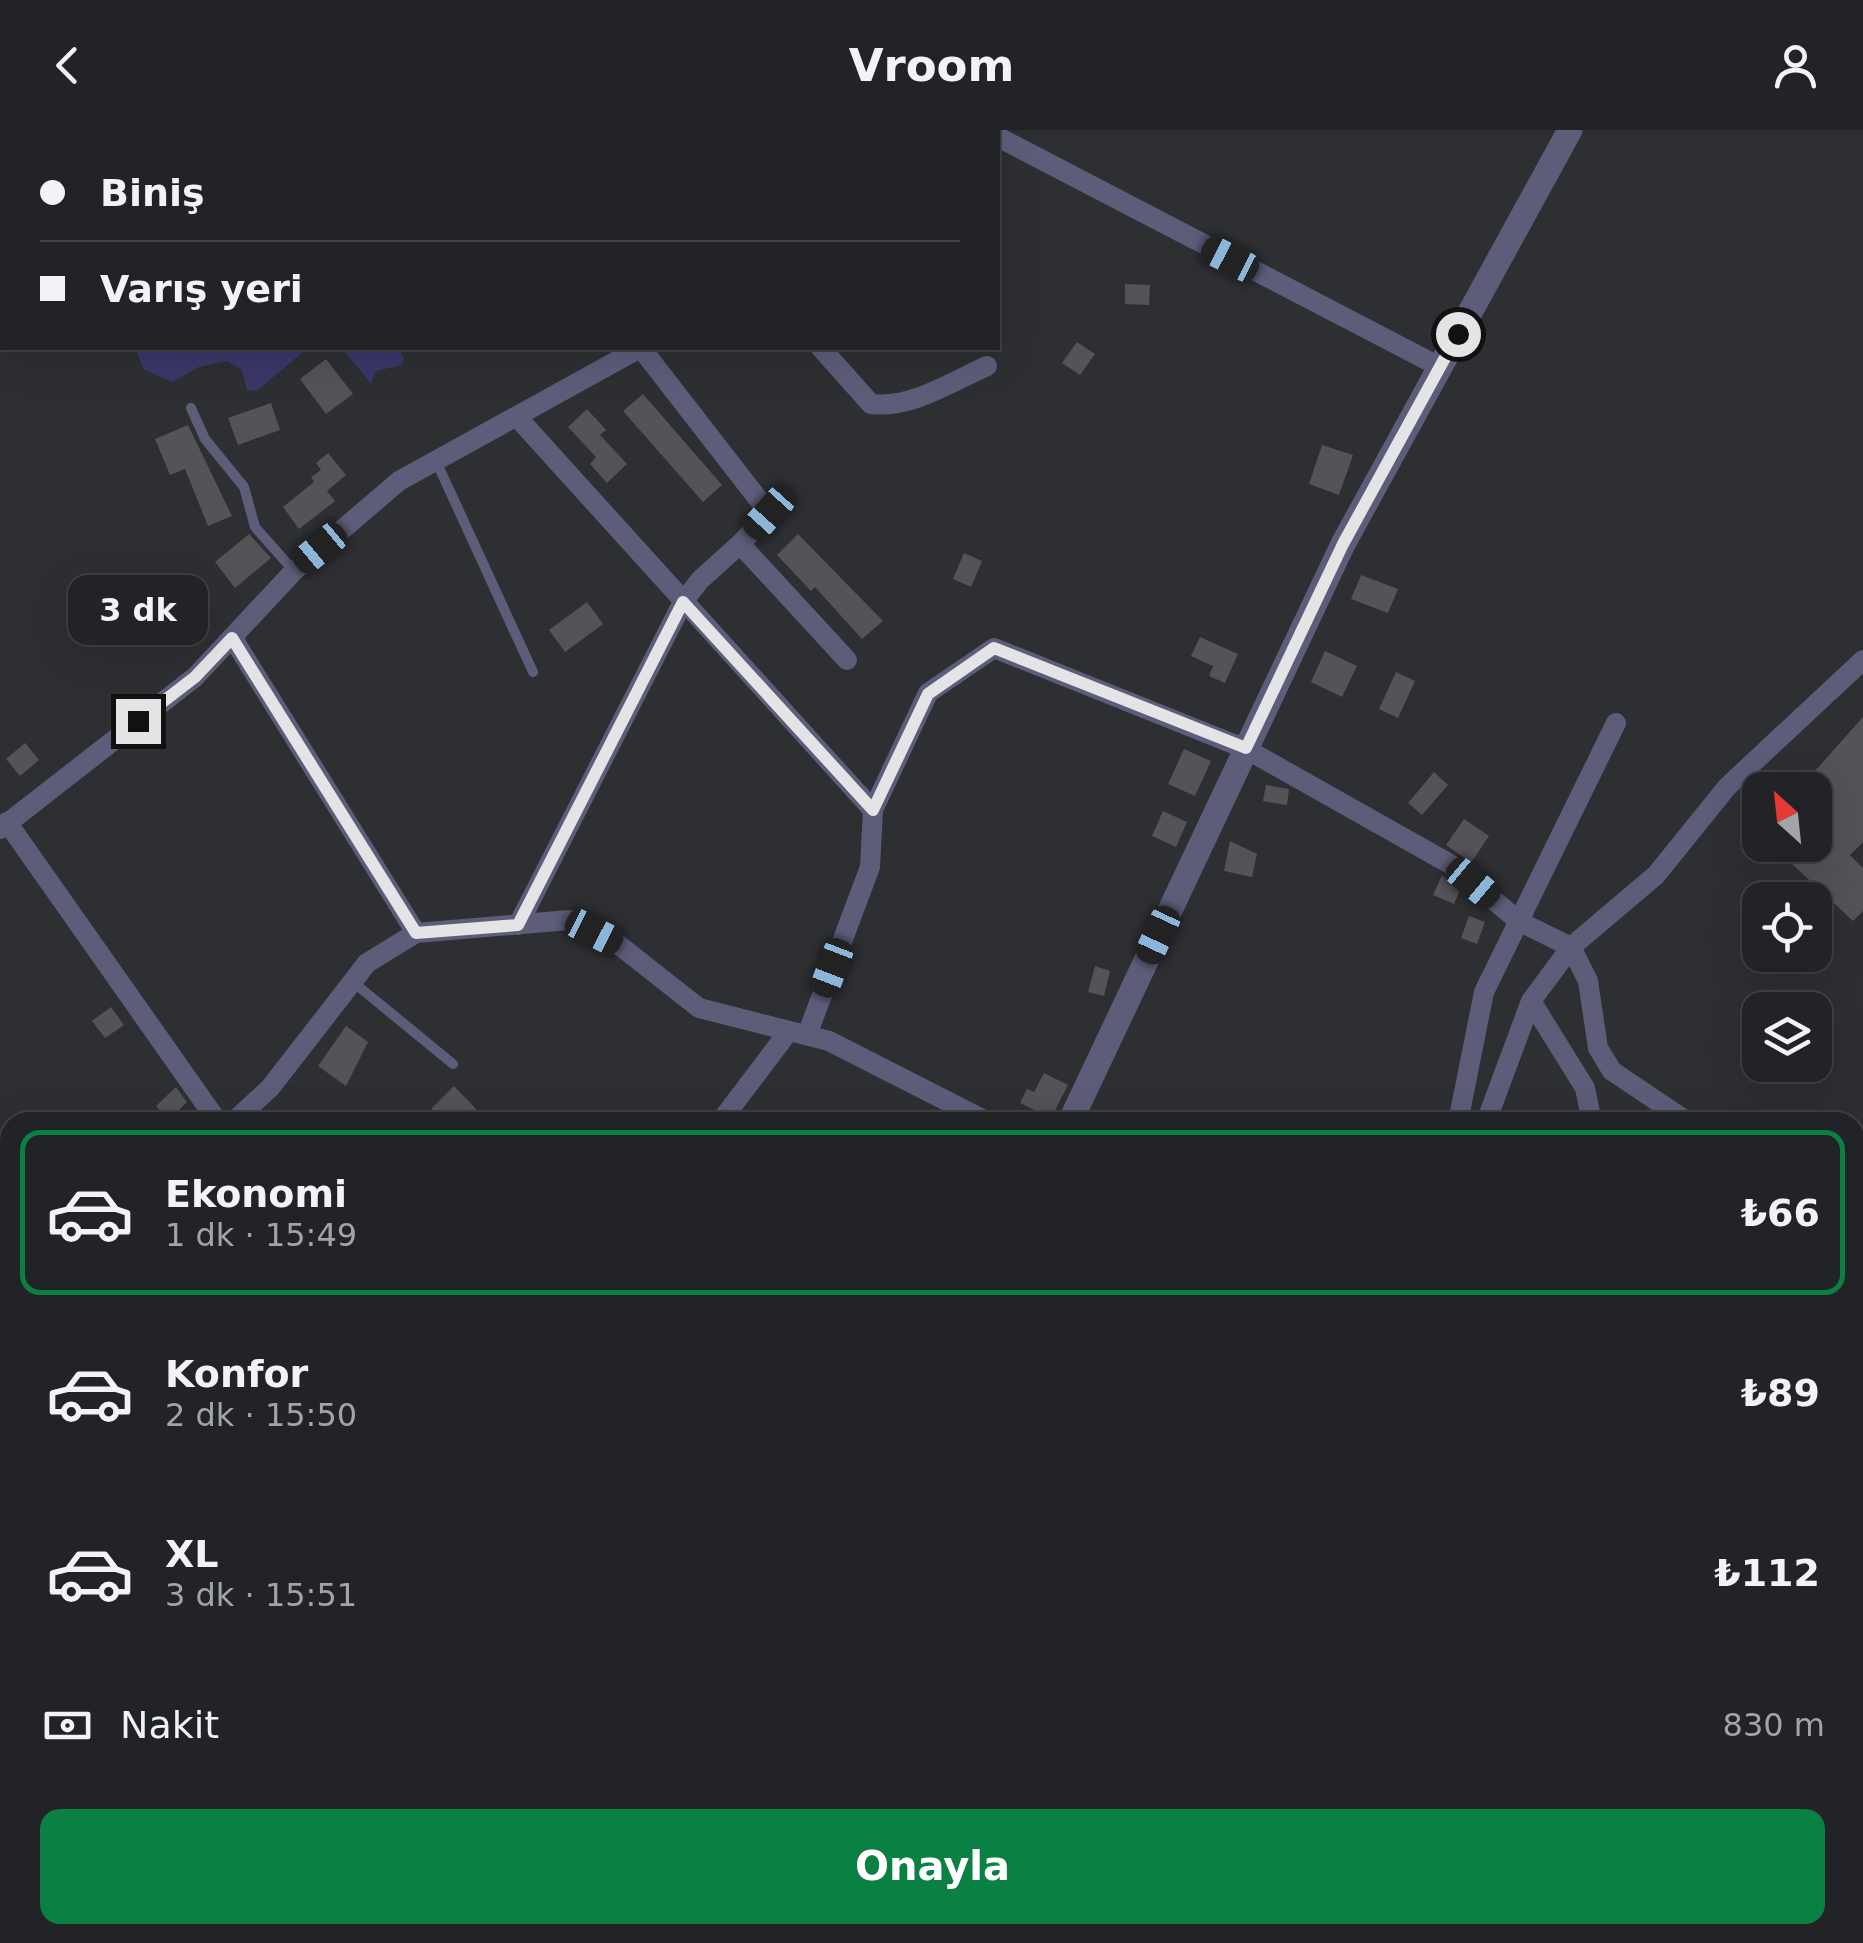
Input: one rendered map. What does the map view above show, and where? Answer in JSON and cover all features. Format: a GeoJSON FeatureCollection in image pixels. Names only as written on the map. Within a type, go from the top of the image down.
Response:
{"type":"FeatureCollection","features":[{"type":"Feature","properties":{"kind":"street"},"geometry":{"type":"LineString","coordinates":[[1075,1112],[1343,544],[1570,130]]}},
{"type":"Feature","properties":{"kind":"street"},"geometry":{"type":"LineString","coordinates":[[1000,138],[1440,367]]}},
{"type":"Feature","properties":{"kind":"street"},"geometry":{"type":"LineString","coordinates":[[211,1112],[4,826],[195,677],[294,571],[399,481],[637,350]]}},
{"type":"Feature","properties":{"kind":"street"},"geometry":{"type":"LineString","coordinates":[[518,925],[683,602],[700,580],[769,513],[643,350]]}},
{"type":"Feature","properties":{"kind":"street"},"geometry":{"type":"LineString","coordinates":[[823,350],[871,404],[886,406],[904,403],[987,366]]}},
{"type":"Feature","properties":{"kind":"street"},"geometry":{"type":"LineString","coordinates":[[517,416],[873,810]]}},
{"type":"Feature","properties":{"kind":"street"},"geometry":{"type":"LineString","coordinates":[[740,544],[847,660]]}},
{"type":"Feature","properties":{"kind":"street"},"geometry":{"type":"LineString","coordinates":[[232,638],[416,933]]}},
{"type":"Feature","properties":{"kind":"street"},"geometry":{"type":"LineString","coordinates":[[729,1112],[798,1033],[870,867],[873,810],[928,694],[994,648],[1246,748],[1450,864],[1520,922],[1572,947],[1588,980],[1602,1059],[1612,1071],[1673,1112]]}},
{"type":"Feature","properties":{"kind":"street"},"geometry":{"type":"LineString","coordinates":[[1490,1112],[1531,1001],[1572,947],[1656,875],[1727,787],[1863,660]]}},
{"type":"Feature","properties":{"kind":"street"},"geometry":{"type":"LineString","coordinates":[[1460,1112],[1484,992],[1616,723]]}},
{"type":"Feature","properties":{"kind":"street"},"geometry":{"type":"LineString","coordinates":[[243,1112],[280,1076],[367,963],[416,933],[569,920],[619,945],[699,1008],[829,1041],[968,1112]]}},
{"type":"Feature","properties":{"kind":"street"},"geometry":{"type":"LineString","coordinates":[[1531,1001],[1585,1088],[1590,1112]]}},
{"type":"Feature","properties":{"kind":"lane"},"geometry":{"type":"LineString","coordinates":[[191,408],[205,439],[244,487],[255,527],[294,571]]}},
{"type":"Feature","properties":{"kind":"lane"},"geometry":{"type":"LineString","coordinates":[[436,461],[532,672]]}},
{"type":"Feature","properties":{"kind":"lane"},"geometry":{"type":"LineString","coordinates":[[352,981],[452,1064]]}},
{"type":"Feature","properties":{"kind":"shaded area"},"geometry":{"type":"Polygon","coordinates":[[[137,350],[323,350],[304,351],[257,391],[247,390],[242,370],[227,361],[199,367],[172,382],[143,369],[137,350]]]}},
{"type":"Feature","properties":{"kind":"shaded area"},"geometry":{"type":"Polygon","coordinates":[[[343,350],[399,350],[404,359],[402,365],[376,371],[371,383],[343,350]]]}},
{"type":"Feature","properties":{"kind":"building"},"geometry":{"type":"Polygon","coordinates":[[[1125,284],[1150,285],[1149,305],[1125,304],[1125,284]]]}},
{"type":"Feature","properties":{"kind":"building"},"geometry":{"type":"Polygon","coordinates":[[[1077,342],[1095,354],[1080,375],[1062,363],[1077,342]]]}},
{"type":"Feature","properties":{"kind":"building"},"geometry":{"type":"Polygon","coordinates":[[[326,359],[353,394],[326,414],[300,379],[326,359]]]}},
{"type":"Feature","properties":{"kind":"building"},"geometry":{"type":"Polygon","coordinates":[[[643,394],[722,485],[703,502],[623,411],[643,394]]]}},
{"type":"Feature","properties":{"kind":"building"},"geometry":{"type":"Polygon","coordinates":[[[271,403],[280,430],[238,445],[228,418],[271,403]]]}},
{"type":"Feature","properties":{"kind":"building"},"geometry":{"type":"Polygon","coordinates":[[[587,409],[606,430],[600,435],[627,464],[607,483],[590,464],[596,457],[568,427],[587,409]]]}},
{"type":"Feature","properties":{"kind":"building"},"geometry":{"type":"Polygon","coordinates":[[[188,425],[232,516],[208,526],[185,469],[170,475],[155,439],[188,425]]]}},
{"type":"Feature","properties":{"kind":"building"},"geometry":{"type":"Polygon","coordinates":[[[1322,445],[1353,455],[1339,495],[1309,484],[1322,445]]]}},
{"type":"Feature","properties":{"kind":"building"},"geometry":{"type":"Polygon","coordinates":[[[328,453],[346,475],[327,491],[335,501],[299,529],[283,507],[314,482],[311,477],[321,470],[316,463],[328,453]]]}},
{"type":"Feature","properties":{"kind":"building"},"geometry":{"type":"Polygon","coordinates":[[[249,534],[271,558],[235,588],[215,562],[249,534]]]}},
{"type":"Feature","properties":{"kind":"building"},"geometry":{"type":"Polygon","coordinates":[[[798,534],[883,621],[862,639],[815,587],[811,591],[777,555],[798,534]]]}},
{"type":"Feature","properties":{"kind":"building"},"geometry":{"type":"Polygon","coordinates":[[[964,553],[982,561],[971,587],[953,579],[964,553]]]}},
{"type":"Feature","properties":{"kind":"building"},"geometry":{"type":"Polygon","coordinates":[[[1361,575],[1398,589],[1388,613],[1351,599],[1361,575]]]}},
{"type":"Feature","properties":{"kind":"building"},"geometry":{"type":"Polygon","coordinates":[[[587,602],[603,624],[565,652],[549,630],[587,602]]]}},
{"type":"Feature","properties":{"kind":"building"},"geometry":{"type":"Polygon","coordinates":[[[1200,637],[1238,654],[1225,683],[1209,676],[1213,666],[1191,656],[1200,637]]]}},
{"type":"Feature","properties":{"kind":"building"},"geometry":{"type":"Polygon","coordinates":[[[1325,651],[1357,666],[1342,697],[1311,682],[1325,651]]]}},
{"type":"Feature","properties":{"kind":"building"},"geometry":{"type":"Polygon","coordinates":[[[1396,672],[1415,681],[1398,718],[1379,709],[1396,672]]]}},
{"type":"Feature","properties":{"kind":"building"},"geometry":{"type":"Polygon","coordinates":[[[1863,717],[1863,842],[1850,855],[1863,868],[1863,911],[1853,921],[1832,901],[1832,882],[1811,882],[1790,862],[1832,862],[1832,772],[1814,772],[1863,717]]]}},
{"type":"Feature","properties":{"kind":"building"},"geometry":{"type":"Polygon","coordinates":[[[25,743],[39,760],[20,776],[6,759],[25,743]]]}},
{"type":"Feature","properties":{"kind":"building"},"geometry":{"type":"Polygon","coordinates":[[[1184,749],[1211,761],[1195,796],[1168,784],[1184,749]]]}},
{"type":"Feature","properties":{"kind":"building"},"geometry":{"type":"Polygon","coordinates":[[[1434,772],[1448,785],[1422,815],[1408,803],[1434,772]]]}},
{"type":"Feature","properties":{"kind":"building"},"geometry":{"type":"Polygon","coordinates":[[[1266,785],[1289,789],[1287,805],[1263,801],[1266,785]]]}},
{"type":"Feature","properties":{"kind":"building"},"geometry":{"type":"Polygon","coordinates":[[[1163,811],[1187,822],[1176,847],[1152,836],[1163,811]]]}},
{"type":"Feature","properties":{"kind":"building"},"geometry":{"type":"Polygon","coordinates":[[[1464,819],[1489,836],[1471,863],[1446,845],[1464,819]]]}},
{"type":"Feature","properties":{"kind":"building"},"geometry":{"type":"Polygon","coordinates":[[[1230,841],[1257,854],[1252,877],[1224,871],[1230,841]]]}},
{"type":"Feature","properties":{"kind":"building"},"geometry":{"type":"Polygon","coordinates":[[[1442,875],[1460,890],[1454,904],[1433,895],[1442,875]]]}},
{"type":"Feature","properties":{"kind":"building"},"geometry":{"type":"Polygon","coordinates":[[[1469,916],[1485,922],[1477,944],[1461,938],[1469,916]]]}},
{"type":"Feature","properties":{"kind":"building"},"geometry":{"type":"Polygon","coordinates":[[[1095,966],[1110,971],[1104,996],[1088,992],[1095,966]]]}},
{"type":"Feature","properties":{"kind":"building"},"geometry":{"type":"Polygon","coordinates":[[[111,1007],[124,1025],[105,1038],[92,1021],[111,1007]]]}},
{"type":"Feature","properties":{"kind":"building"},"geometry":{"type":"Polygon","coordinates":[[[346,1026],[368,1042],[346,1086],[318,1066],[346,1026]]]}},
{"type":"Feature","properties":{"kind":"building"},"geometry":{"type":"Polygon","coordinates":[[[1044,1073],[1068,1085],[1054,1112],[1039,1112],[1020,1103],[1027,1089],[1034,1092],[1044,1073]]]}},
{"type":"Feature","properties":{"kind":"building"},"geometry":{"type":"Polygon","coordinates":[[[454,1086],[479,1112],[434,1112],[431,1109],[454,1086]]]}},
{"type":"Feature","properties":{"kind":"building"},"geometry":{"type":"Polygon","coordinates":[[[176,1087],[187,1102],[177,1112],[162,1112],[156,1106],[176,1087]]]}},
{"type":"Feature","properties":{"kind":"route"},"geometry":{"type":"LineString","coordinates":[[138,721],[195,677],[232,638],[416,933],[518,925],[683,602],[873,810],[928,694],[975,657],[994,648],[1018,654],[1246,748],[1343,544],[1458,334]]}}]}
